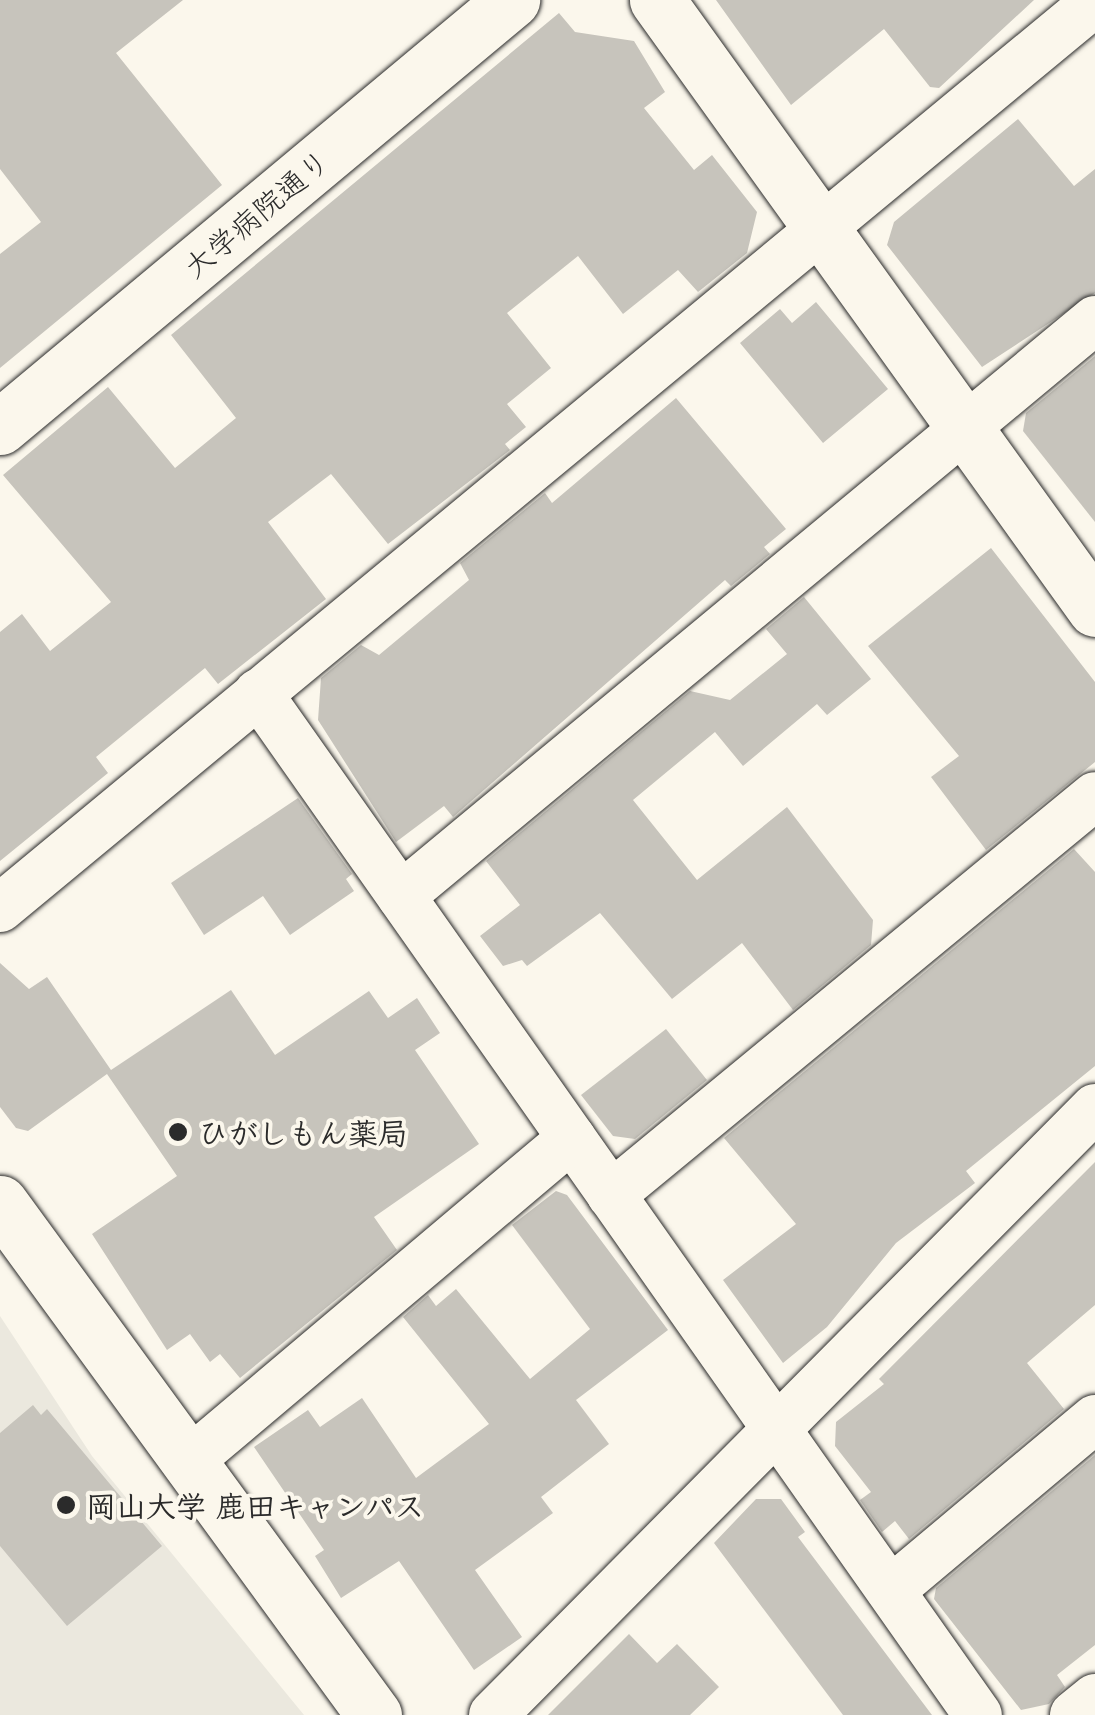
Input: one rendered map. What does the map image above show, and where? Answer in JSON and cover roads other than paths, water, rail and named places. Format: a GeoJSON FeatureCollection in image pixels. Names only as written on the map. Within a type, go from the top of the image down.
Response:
{"type":"FeatureCollection","features":[{"type":"Feature","properties":{"kind":"street","name":"大学病院通り"},"geometry":{"type":"LineString","coordinates":[[0,427],[512,0]]}},
{"type":"Feature","properties":{"kind":"street"},"geometry":{"type":"LineString","coordinates":[[657,0],[1095,609]]}},
{"type":"Feature","properties":{"kind":"street"},"geometry":{"type":"LineString","coordinates":[[0,908],[1095,2]]}},
{"type":"Feature","properties":{"kind":"street"},"geometry":{"type":"LineString","coordinates":[[401,896],[1095,320]]}},
{"type":"Feature","properties":{"kind":"street"},"geometry":{"type":"LineString","coordinates":[[258,694],[978,1715]]}},
{"type":"Feature","properties":{"kind":"street"},"geometry":{"type":"LineString","coordinates":[[611,1194],[1095,796]]}},
{"type":"Feature","properties":{"kind":"street"},"geometry":{"type":"LineString","coordinates":[[493,1715],[1095,1108]]}},
{"type":"Feature","properties":{"kind":"street"},"geometry":{"type":"LineString","coordinates":[[188,1462],[572,1138]]}},
{"type":"Feature","properties":{"kind":"street"},"geometry":{"type":"LineString","coordinates":[[0,1204],[374,1715]]}},
{"type":"Feature","properties":{"kind":"street"},"geometry":{"type":"LineString","coordinates":[[891,1590],[1095,1419]]}},
{"type":"Feature","properties":{"kind":"street"},"geometry":{"type":"LineString","coordinates":[[1074,1715],[1095,1698]]}},
{"type":"Feature","properties":{"kind":"place","name":"ひがしもん薬局"},"geometry":{"type":"Point","coordinates":[178,1132]}},
{"type":"Feature","properties":{"kind":"place","name":"岡山大学 鹿田キャンパス"},"geometry":{"type":"Point","coordinates":[66,1505]}}]}
